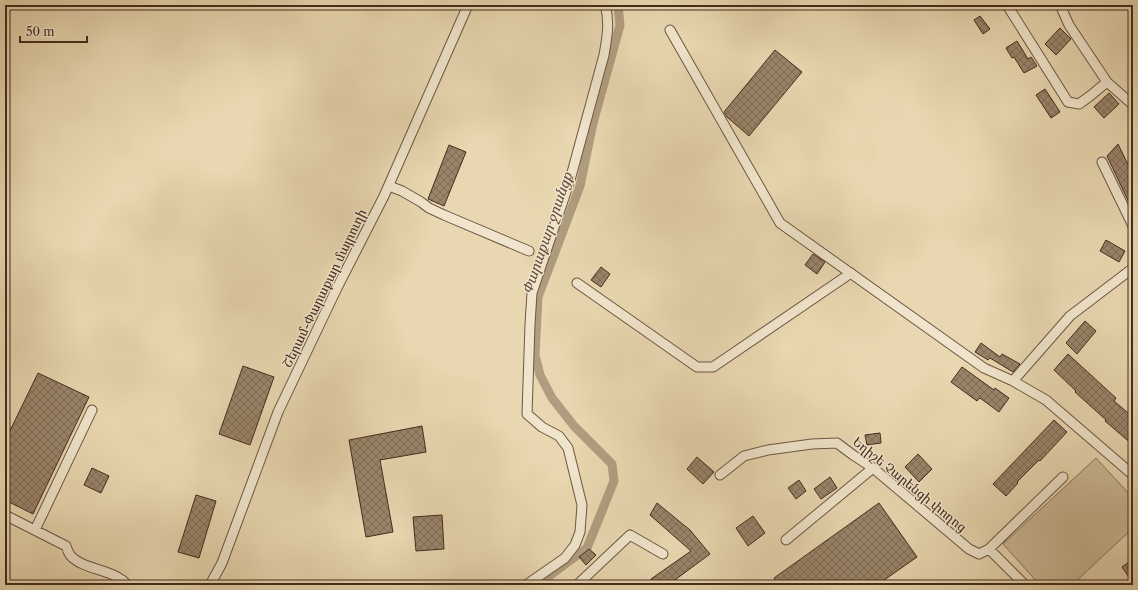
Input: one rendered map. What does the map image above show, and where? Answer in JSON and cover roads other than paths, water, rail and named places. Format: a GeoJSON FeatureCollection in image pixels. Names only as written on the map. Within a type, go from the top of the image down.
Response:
{"type":"FeatureCollection","features":[{"type":"Feature","properties":{"kind":"street","name":"Շերամ-Փարաքար մայրուղի"},"geometry":{"type":"LineString","coordinates":[[210,585],[222,563],[278,412],[337,288],[389,186],[468,5]]}},
{"type":"Feature","properties":{"kind":"street"},"geometry":{"type":"LineString","coordinates":[[526,585],[565,558],[575,545],[580,532],[582,505],[568,448],[559,436],[542,427],[527,414],[530,324],[532,293],[570,180],[604,55],[608,37],[608,15],[605,5]]}},
{"type":"Feature","properties":{"kind":"street"},"geometry":{"type":"LineString","coordinates":[[1007,5],[1068,102],[1080,104],[1107,82]]}},
{"type":"Feature","properties":{"kind":"street"},"geometry":{"type":"LineString","coordinates":[[1060,5],[1068,25],[1107,82],[1133,105]]}},
{"type":"Feature","properties":{"kind":"street"},"geometry":{"type":"LineString","coordinates":[[670,30],[780,223],[984,368],[1013,381],[1046,400],[1133,475]]}},
{"type":"Feature","properties":{"kind":"street"},"geometry":{"type":"LineString","coordinates":[[1102,162],[1133,226]]}},
{"type":"Feature","properties":{"kind":"street"},"geometry":{"type":"LineString","coordinates":[[389,186],[402,191],[437,212],[529,251]]}},
{"type":"Feature","properties":{"kind":"street"},"geometry":{"type":"LineString","coordinates":[[1013,381],[1070,316],[1133,268]]}},
{"type":"Feature","properties":{"kind":"street"},"geometry":{"type":"LineString","coordinates":[[577,283],[697,367],[713,367],[851,273]]}},
{"type":"Feature","properties":{"kind":"street"},"geometry":{"type":"LineString","coordinates":[[35,530],[92,410]]}},
{"type":"Feature","properties":{"kind":"street","name":"Եղիշե Չարենցի փողոց"},"geometry":{"type":"LineString","coordinates":[[720,475],[744,456],[775,449],[812,444],[837,443],[873,468],[969,549],[979,554],[989,549]]}},
{"type":"Feature","properties":{"kind":"street"},"geometry":{"type":"LineString","coordinates":[[786,540],[873,468]]}},
{"type":"Feature","properties":{"kind":"street"},"geometry":{"type":"LineString","coordinates":[[1025,585],[989,549],[1063,477]]}},
{"type":"Feature","properties":{"kind":"street"},"geometry":{"type":"LineString","coordinates":[[5,515],[66,546],[70,555],[78,561],[115,577],[125,582],[127,585]]}},
{"type":"Feature","properties":{"kind":"street"},"geometry":{"type":"LineString","coordinates":[[577,585],[630,535],[663,554]]}},
{"type":"Feature","properties":{"kind":"waterway","name":"Փարաքար ջրանցք"},"geometry":{"type":"LineString","coordinates":[[537,585],[587,548],[614,481],[612,464],[574,426],[552,398],[540,375],[535,355],[538,297],[580,186],[593,123],[620,25],[618,5]]}}]}
